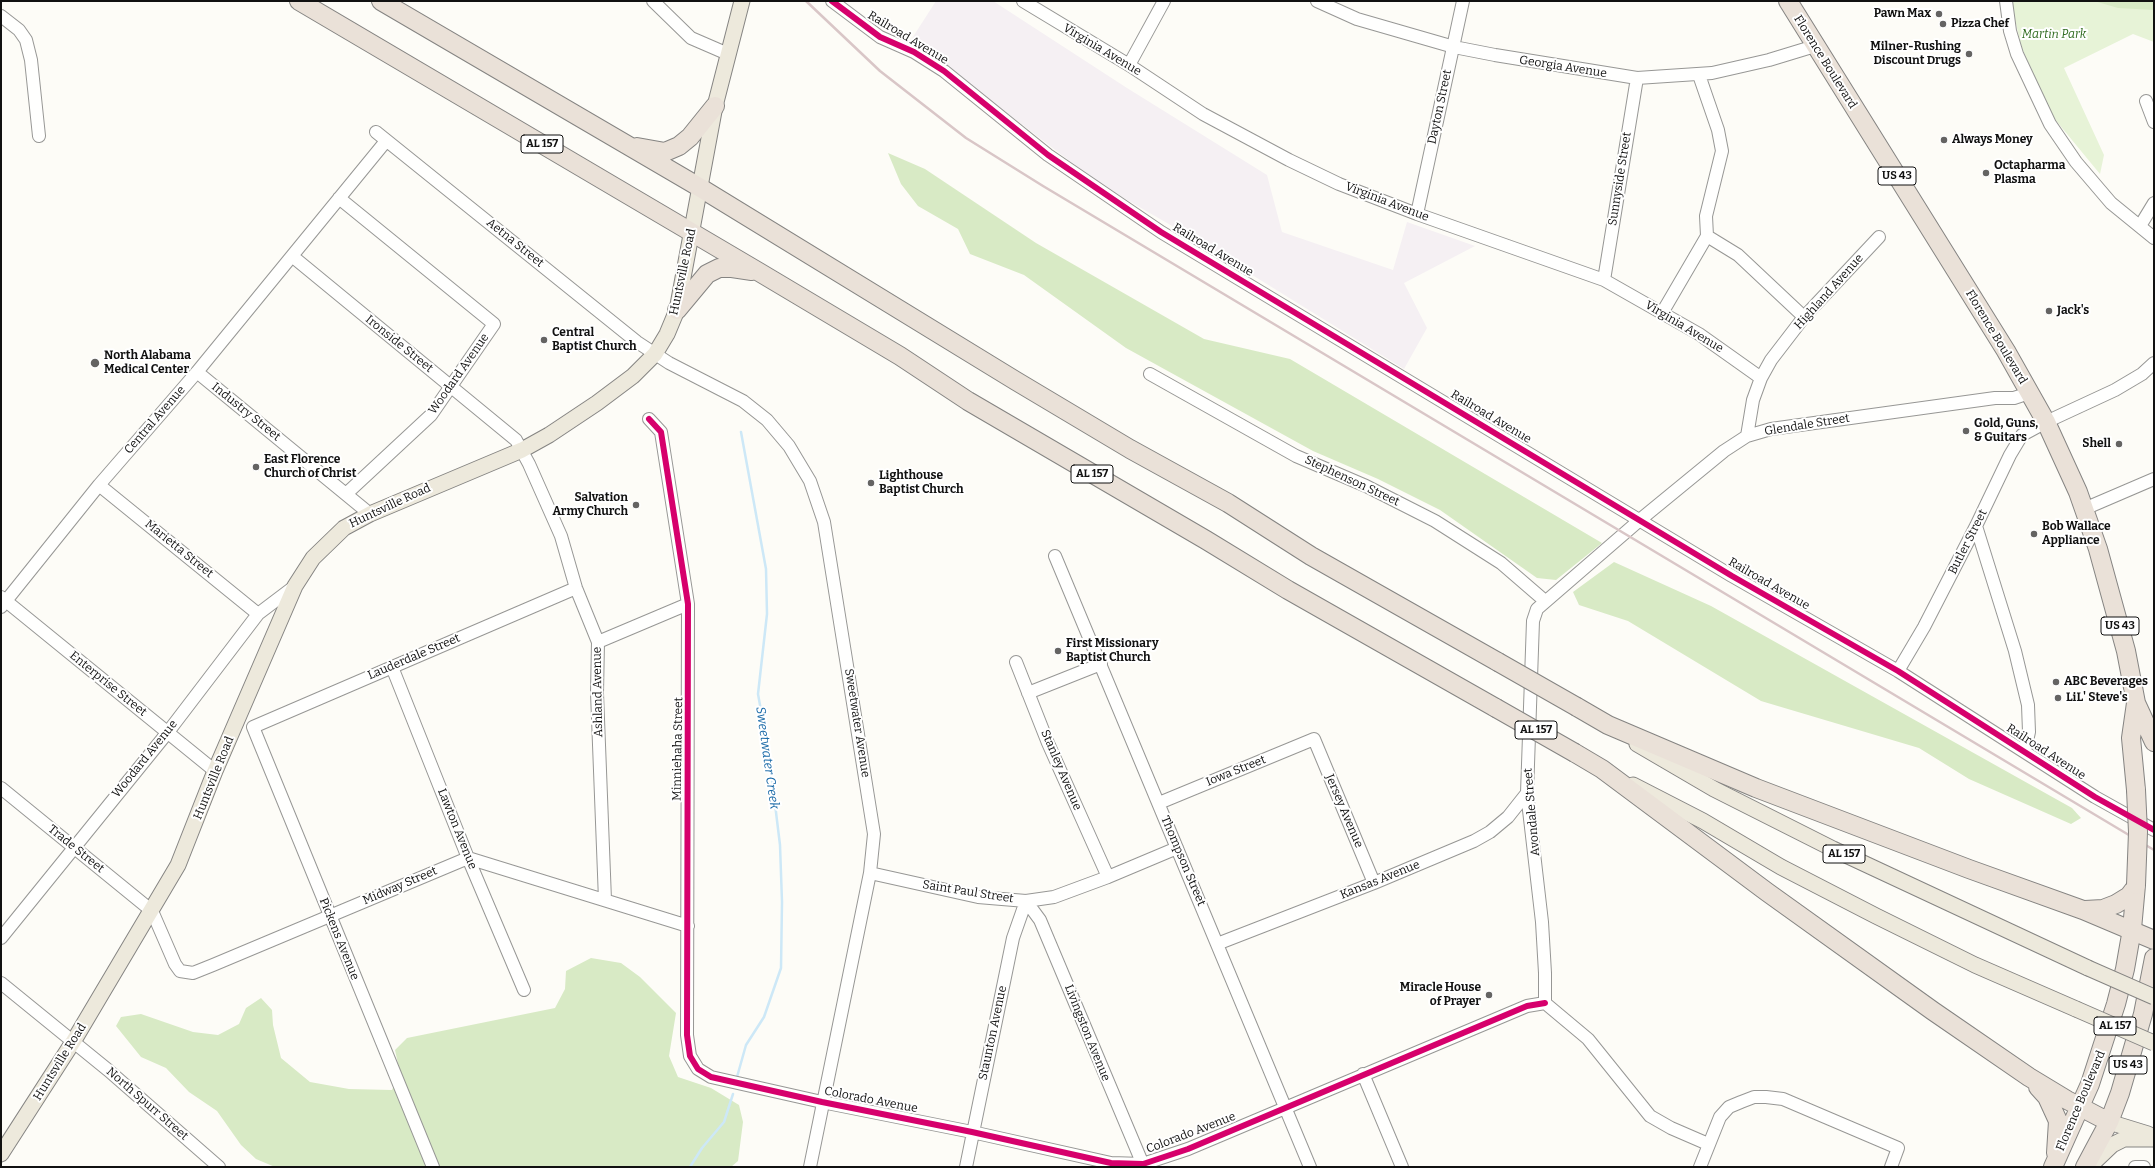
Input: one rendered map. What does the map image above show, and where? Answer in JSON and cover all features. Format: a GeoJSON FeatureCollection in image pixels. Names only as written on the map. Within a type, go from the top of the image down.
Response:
{"type":"FeatureCollection","features":[{"type":"Feature","properties":{"kind":"highway","name":"AL 157"},"geometry":{"type":"LineString","coordinates":[[299,1],[692,232],[900,356],[968,401],[1206,540],[1288,590],[1602,769]]}},
{"type":"Feature","properties":{"kind":"highway","name":"AL 157"},"geometry":{"type":"LineString","coordinates":[[381,1],[623,144],[699,187],[1029,389],[1130,449],[1228,503],[1311,556],[1608,725]]}},
{"type":"Feature","properties":{"kind":"highway","name":"Florence Boulevard"},"geometry":{"type":"LineString","coordinates":[[1788,1],[2002,345],[2046,422],[2084,509],[2116,610],[2136,703],[2154,742]]}},
{"type":"Feature","properties":{"kind":"highway"},"geometry":{"type":"LineString","coordinates":[[623,144],[665,152],[679,146],[690,137],[715,106]]}},
{"type":"Feature","properties":{"kind":"highway"},"geometry":{"type":"LineString","coordinates":[[677,310],[707,274],[719,268],[732,268],[759,272]]}},
{"type":"Feature","properties":{"kind":"highway","name":"Florence Boulevard"},"geometry":{"type":"LineString","coordinates":[[2054,1165],[2081,1108],[2104,1044],[2116,1004],[2132,930],[2136,887],[2138,832],[2131,738],[2136,703]]}},
{"type":"Feature","properties":{"kind":"highway"},"geometry":{"type":"LineString","coordinates":[[1608,725],[1855,826],[2083,910],[2154,940]]}},
{"type":"Feature","properties":{"kind":"highway"},"geometry":{"type":"LineString","coordinates":[[1602,769],[1885,978],[2029,1077],[2081,1108],[2109,1122]]}},
{"type":"Feature","properties":{"kind":"highway"},"geometry":{"type":"LineString","coordinates":[[2083,910],[2103,909],[2116,904],[2129,896],[2136,887]]}},
{"type":"Feature","properties":{"kind":"highway","name":"US 43"},"geometry":{"type":"LineString","coordinates":[[2085,1167],[2109,1122],[2120,1092],[2143,1014],[2154,958]]}},
{"type":"Feature","properties":{"kind":"highway"},"geometry":{"type":"LineString","coordinates":[[2029,1077],[2047,1097],[2058,1121],[2054,1165]]}},
{"type":"Feature","properties":{"kind":"main road","name":"Huntsville Road"},"geometry":{"type":"LineString","coordinates":[[1,1154],[73,1042],[178,865],[215,771],[295,586],[313,558],[344,528],[370,514],[522,450],[549,435],[597,403],[633,376],[655,354],[667,334],[677,310],[715,106],[742,1]]}},
{"type":"Feature","properties":{"kind":"main road","name":"AL 157"},"geometry":{"type":"LineString","coordinates":[[1608,725],[1714,789],[1900,881],[2154,997]]}},
{"type":"Feature","properties":{"kind":"main road","name":"AL 157"},"geometry":{"type":"LineString","coordinates":[[1602,769],[1703,821],[1781,868],[1876,916],[1975,965],[2154,1043]]}},
{"type":"Feature","properties":{"kind":"main road"},"geometry":{"type":"LineString","coordinates":[[2109,1122],[2154,1137]]}},
{"type":"Feature","properties":{"kind":"main road"},"geometry":{"type":"LineString","coordinates":[[2089,1167],[2112,1145],[2118,1142],[2138,1138],[2154,1137]]}},
{"type":"Feature","properties":{"kind":"street"},"geometry":{"type":"LineString","coordinates":[[654,1],[691,38],[728,54]]}},
{"type":"Feature","properties":{"kind":"street","name":"Railroad Avenue"},"geometry":{"type":"LineString","coordinates":[[832,1],[880,37],[914,52],[944,71],[1048,155],[1161,232],[1641,519],[1732,576],[1898,671],[2025,750],[2095,796],[2154,830]]}},
{"type":"Feature","properties":{"kind":"street","name":"Virginia Avenue"},"geometry":{"type":"LineString","coordinates":[[1023,1],[1129,65],[1203,114],[1248,139],[1339,184],[1417,214],[1604,280],[1699,334],[1761,378]]}},
{"type":"Feature","properties":{"kind":"street"},"geometry":{"type":"LineString","coordinates":[[1129,65],[1164,1]]}},
{"type":"Feature","properties":{"kind":"street","name":"Georgia Avenue"},"geometry":{"type":"LineString","coordinates":[[1317,1],[1358,19],[1454,47],[1637,78],[1699,74],[1735,69],[1815,46]]}},
{"type":"Feature","properties":{"kind":"street","name":"Dayton Street"},"geometry":{"type":"LineString","coordinates":[[1417,214],[1463,1]]}},
{"type":"Feature","properties":{"kind":"street"},"geometry":{"type":"LineString","coordinates":[[2006,1],[2010,31],[2017,54],[2050,124],[2076,162],[2111,203],[2154,238]]}},
{"type":"Feature","properties":{"kind":"street"},"geometry":{"type":"LineString","coordinates":[[1,16],[19,30],[26,40],[31,60],[39,136]]}},
{"type":"Feature","properties":{"kind":"street"},"geometry":{"type":"LineString","coordinates":[[1662,313],[1708,236],[1706,216],[1722,151],[1718,130],[1699,74]]}},
{"type":"Feature","properties":{"kind":"street","name":"Sunnyside Street"},"geometry":{"type":"LineString","coordinates":[[1604,280],[1637,78]]}},
{"type":"Feature","properties":{"kind":"street"},"geometry":{"type":"LineString","coordinates":[[2146,101],[2154,122]]}},
{"type":"Feature","properties":{"kind":"street","name":"Aetna Street"},"geometry":{"type":"LineString","coordinates":[[376,132],[637,342],[655,354]]}},
{"type":"Feature","properties":{"kind":"street","name":"Central Avenue"},"geometry":{"type":"LineString","coordinates":[[3,601],[196,372],[386,140]]}},
{"type":"Feature","properties":{"kind":"street","name":"Woodard Avenue"},"geometry":{"type":"LineString","coordinates":[[339,198],[494,324],[431,415],[346,494]]}},
{"type":"Feature","properties":{"kind":"street"},"geometry":{"type":"LineString","coordinates":[[2140,226],[2154,203]]}},
{"type":"Feature","properties":{"kind":"street"},"geometry":{"type":"LineString","coordinates":[[1708,236],[1738,255],[1804,317]]}},
{"type":"Feature","properties":{"kind":"street","name":"Highland Avenue"},"geometry":{"type":"LineString","coordinates":[[1746,436],[1750,410],[1761,378],[1771,360],[1804,317],[1879,237]]}},
{"type":"Feature","properties":{"kind":"street","name":"Ironside Street"},"geometry":{"type":"LineString","coordinates":[[292,256],[516,440],[522,450]]}},
{"type":"Feature","properties":{"kind":"street","name":"Sweetwater Avenue"},"geometry":{"type":"LineString","coordinates":[[655,354],[743,400],[767,420],[789,446],[810,481],[824,522],[860,738],[874,834],[870,873],[822,1102],[810,1167]]}},
{"type":"Feature","properties":{"kind":"street","name":"Butler Street"},"geometry":{"type":"LineString","coordinates":[[1898,671],[1924,627],[1976,526],[2010,455],[2022,435],[2046,422],[2115,390],[2142,374],[2154,363]]}},
{"type":"Feature","properties":{"kind":"street","name":"Industry Street"},"geometry":{"type":"LineString","coordinates":[[196,372],[370,514]]}},
{"type":"Feature","properties":{"kind":"street","name":"Stephenson Street"},"geometry":{"type":"LineString","coordinates":[[1150,374],[1296,456],[1366,486],[1435,521],[1501,563],[1545,601]]}},
{"type":"Feature","properties":{"kind":"street","name":"Glendale Street"},"geometry":{"type":"LineString","coordinates":[[1545,601],[1577,576],[1641,519],[1724,451],[1746,436],[1771,429],[1996,398],[2014,398],[2030,393]]}},
{"type":"Feature","properties":{"kind":"street","name":"Minniehaha Street"},"geometry":{"type":"LineString","coordinates":[[649,419],[661,432],[688,604],[688,1046],[690,1056],[698,1069],[711,1077]]}},
{"type":"Feature","properties":{"kind":"street","name":"Ashland Avenue"},"geometry":{"type":"LineString","coordinates":[[522,450],[561,536],[576,588],[598,642],[597,693],[605,900]]}},
{"type":"Feature","properties":{"kind":"street"},"geometry":{"type":"LineString","coordinates":[[2084,509],[2154,479]]}},
{"type":"Feature","properties":{"kind":"street","name":"Marietta Street"},"geometry":{"type":"LineString","coordinates":[[100,485],[258,614]]}},
{"type":"Feature","properties":{"kind":"street"},"geometry":{"type":"LineString","coordinates":[[1976,526],[2015,651],[2028,705],[2028,732],[2025,750]]}},
{"type":"Feature","properties":{"kind":"street","name":"Thompson Street"},"geometry":{"type":"LineString","coordinates":[[1055,556],[1102,664],[1310,1167]]}},
{"type":"Feature","properties":{"kind":"street","name":"Woodard Avenue"},"geometry":{"type":"LineString","coordinates":[[1,938],[168,732],[258,614],[295,586]]}},
{"type":"Feature","properties":{"kind":"street","name":"Lauderdale Street"},"geometry":{"type":"LineString","coordinates":[[252,727],[576,588]]}},
{"type":"Feature","properties":{"kind":"street","name":"Enterprise Street"},"geometry":{"type":"LineString","coordinates":[[3,601],[215,771]]}},
{"type":"Feature","properties":{"kind":"street","name":"Avondale Street"},"geometry":{"type":"LineString","coordinates":[[1544,1003],[1545,973],[1542,922],[1527,793],[1533,621],[1537,609],[1545,601]]}},
{"type":"Feature","properties":{"kind":"street"},"geometry":{"type":"LineString","coordinates":[[598,642],[688,604]]}},
{"type":"Feature","properties":{"kind":"street","name":"Stanley Avenue"},"geometry":{"type":"LineString","coordinates":[[1016,662],[1108,878]]}},
{"type":"Feature","properties":{"kind":"street"},"geometry":{"type":"LineString","coordinates":[[1028,693],[1102,664]]}},
{"type":"Feature","properties":{"kind":"street","name":"Lawton Avenue"},"geometry":{"type":"LineString","coordinates":[[392,667],[468,858],[524,990]]}},
{"type":"Feature","properties":{"kind":"street"},"geometry":{"type":"LineString","coordinates":[[237,723],[252,727]]}},
{"type":"Feature","properties":{"kind":"street","name":"Pickens Avenue"},"geometry":{"type":"LineString","coordinates":[[252,727],[433,1167]]}},
{"type":"Feature","properties":{"kind":"street","name":"Iowa Street"},"geometry":{"type":"LineString","coordinates":[[1159,803],[1314,739]]}},
{"type":"Feature","properties":{"kind":"street","name":"Jersey Avenue"},"geometry":{"type":"LineString","coordinates":[[1314,739],[1374,883]]}},
{"type":"Feature","properties":{"kind":"street","name":"Trade Street"},"geometry":{"type":"LineString","coordinates":[[1,788],[152,911]]}},
{"type":"Feature","properties":{"kind":"street","name":"Kansas Avenue"},"geometry":{"type":"LineString","coordinates":[[1217,944],[1374,883],[1457,848],[1490,832],[1508,818],[1527,793]]}},
{"type":"Feature","properties":{"kind":"street","name":"Saint Paul Street"},"geometry":{"type":"LineString","coordinates":[[870,873],[978,897],[1026,901],[1054,897],[1108,878],[1177,848]]}},
{"type":"Feature","properties":{"kind":"street"},"geometry":{"type":"LineString","coordinates":[[468,858],[688,926]]}},
{"type":"Feature","properties":{"kind":"street","name":"Midway Street"},"geometry":{"type":"LineString","coordinates":[[152,911],[175,964],[180,971],[193,973],[468,858]]}},
{"type":"Feature","properties":{"kind":"street","name":"Staunton Avenue"},"geometry":{"type":"LineString","coordinates":[[966,1167],[1013,938],[1026,901]]}},
{"type":"Feature","properties":{"kind":"street","name":"Livingston Avenue"},"geometry":{"type":"LineString","coordinates":[[1026,901],[1040,920],[1143,1166]]}},
{"type":"Feature","properties":{"kind":"street","name":"North Spurr Street"},"geometry":{"type":"LineString","coordinates":[[1,983],[73,1042],[219,1167]]}},
{"type":"Feature","properties":{"kind":"street"},"geometry":{"type":"LineString","coordinates":[[1544,1003],[1588,1039],[1650,1116],[1671,1128],[1708,1144]]}},
{"type":"Feature","properties":{"kind":"street","name":"Colorado Avenue"},"geometry":{"type":"LineString","coordinates":[[711,1077],[1111,1163],[1128,1166],[1143,1166],[1188,1149],[1527,1006],[1544,1003]]}},
{"type":"Feature","properties":{"kind":"street"},"geometry":{"type":"LineString","coordinates":[[1364,1074],[1402,1167]]}},
{"type":"Feature","properties":{"kind":"street"},"geometry":{"type":"LineString","coordinates":[[1700,1167],[1720,1117],[1729,1107],[1754,1097],[1783,1099],[1898,1148],[1891,1167]]}},
{"type":"Feature","properties":{"kind":"street"},"geometry":{"type":"LineString","coordinates":[[2134,1167],[2144,1167]]}},
{"type":"Feature","properties":{"kind":"shaded area"},"geometry":{"type":"Polygon","coordinates":[[[936,1],[993,1],[1127,88],[1267,175],[1282,232],[1393,270],[1407,222],[1475,246],[1404,283],[1427,328],[1404,369],[1186,234],[1122,197],[1084,172],[943,64],[909,43],[936,1]]]}},
{"type":"Feature","properties":{"kind":"green space","name":"Martin Park"},"geometry":{"type":"Polygon","coordinates":[[[2011,1],[2154,1],[2154,42],[2133,34],[2064,68],[2104,155],[2100,174],[2053,117],[2021,46],[2011,1]]]}},
{"type":"Feature","properties":{"kind":"green space"},"geometry":{"type":"Polygon","coordinates":[[[2094,1],[2154,1],[2154,10],[2118,8],[2094,1]]]}},
{"type":"Feature","properties":{"kind":"green space"},"geometry":{"type":"Polygon","coordinates":[[[888,153],[925,169],[1036,243],[1204,339],[1290,359],[1602,543],[1556,580],[1537,578],[1440,510],[1378,479],[1313,451],[1126,348],[1024,275],[970,254],[958,229],[918,206],[901,184],[888,153]]]}},
{"type":"Feature","properties":{"kind":"green space"},"geometry":{"type":"Polygon","coordinates":[[[1614,562],[1711,606],[2072,808],[2081,818],[2071,824],[1969,779],[1919,748],[1761,701],[1628,621],[1579,605],[1573,592],[1614,562]]]}},
{"type":"Feature","properties":{"kind":"green space"},"geometry":{"type":"Polygon","coordinates":[[[591,958],[621,963],[640,977],[676,1013],[669,1056],[678,1077],[711,1088],[739,1105],[743,1122],[738,1161],[731,1167],[275,1167],[256,1159],[241,1145],[217,1111],[189,1092],[166,1068],[141,1057],[116,1026],[121,1017],[141,1014],[193,1032],[218,1035],[239,1024],[246,1008],[261,998],[272,1010],[273,1025],[281,1058],[310,1082],[349,1089],[392,1090],[400,1073],[395,1050],[407,1038],[555,1008],[565,989],[566,971],[591,958]]]}},
{"type":"Feature","properties":{"kind":"waterway","name":"Sweetwater Creek"},"geometry":{"type":"LineString","coordinates":[[737,1077],[746,1045],[764,1017],[781,968],[782,902],[780,845],[769,755],[758,694],[767,614],[766,569],[741,432]]}},
{"type":"Feature","properties":{"kind":"waterway","name":"Sweetwater Creek"},"geometry":{"type":"LineString","coordinates":[[690,1167],[702,1148],[724,1122],[733,1094]]}},
{"type":"Feature","properties":{"kind":"railway"},"geometry":{"type":"LineString","coordinates":[[806,1],[880,71],[966,138],[1043,186],[2154,850]]}},
{"type":"Feature","properties":{"kind":"cycle path"},"geometry":{"type":"LineString","coordinates":[[832,1],[880,37],[914,52],[944,71],[1048,155],[1161,232],[1732,576],[1898,671],[2095,797],[2154,830]]}},
{"type":"Feature","properties":{"kind":"cycle path"},"geometry":{"type":"LineString","coordinates":[[649,419],[661,432],[688,604],[687,1035],[690,1056],[698,1069],[711,1077],[822,1102],[972,1132],[1111,1163],[1143,1164],[1188,1149],[1527,1006],[1545,1003]]}},
{"type":"Feature","properties":{"kind":"place","name":"Pawn Max"},"geometry":{"type":"Point","coordinates":[1939,14]}},
{"type":"Feature","properties":{"kind":"place","name":"Pizza Chef"},"geometry":{"type":"Point","coordinates":[1943,24]}},
{"type":"Feature","properties":{"kind":"place","name":"Milner-Rushing Discount Drugs"},"geometry":{"type":"Point","coordinates":[1969,54]}},
{"type":"Feature","properties":{"kind":"place","name":"Always Money"},"geometry":{"type":"Point","coordinates":[1944,140]}},
{"type":"Feature","properties":{"kind":"place","name":"Octapharma Plasma"},"geometry":{"type":"Point","coordinates":[1986,173]}},
{"type":"Feature","properties":{"kind":"place","name":"Jack's"},"geometry":{"type":"Point","coordinates":[2049,311]}},
{"type":"Feature","properties":{"kind":"place","name":"Central Baptist Church"},"geometry":{"type":"Point","coordinates":[544,340]}},
{"type":"Feature","properties":{"kind":"place","name":"North Alabama Medical Center"},"geometry":{"type":"Point","coordinates":[95,363]}},
{"type":"Feature","properties":{"kind":"place","name":"Gold, Guns, & Guitars"},"geometry":{"type":"Point","coordinates":[1966,431]}},
{"type":"Feature","properties":{"kind":"place","name":"Shell"},"geometry":{"type":"Point","coordinates":[2119,444]}},
{"type":"Feature","properties":{"kind":"place","name":"East Florence Church of Christ"},"geometry":{"type":"Point","coordinates":[256,467]}},
{"type":"Feature","properties":{"kind":"place","name":"Lighthouse Baptist Church"},"geometry":{"type":"Point","coordinates":[871,483]}},
{"type":"Feature","properties":{"kind":"place","name":"Salvation Army Church"},"geometry":{"type":"Point","coordinates":[636,505]}},
{"type":"Feature","properties":{"kind":"place","name":"Bob Wallace Appliance"},"geometry":{"type":"Point","coordinates":[2034,534]}},
{"type":"Feature","properties":{"kind":"place","name":"First Missionary Baptist Church"},"geometry":{"type":"Point","coordinates":[1058,651]}},
{"type":"Feature","properties":{"kind":"place","name":"ABC Beverages"},"geometry":{"type":"Point","coordinates":[2056,682]}},
{"type":"Feature","properties":{"kind":"place","name":"LiL' Steve's"},"geometry":{"type":"Point","coordinates":[2058,698]}},
{"type":"Feature","properties":{"kind":"place","name":"Miracle House of Prayer"},"geometry":{"type":"Point","coordinates":[1489,995]}}]}
